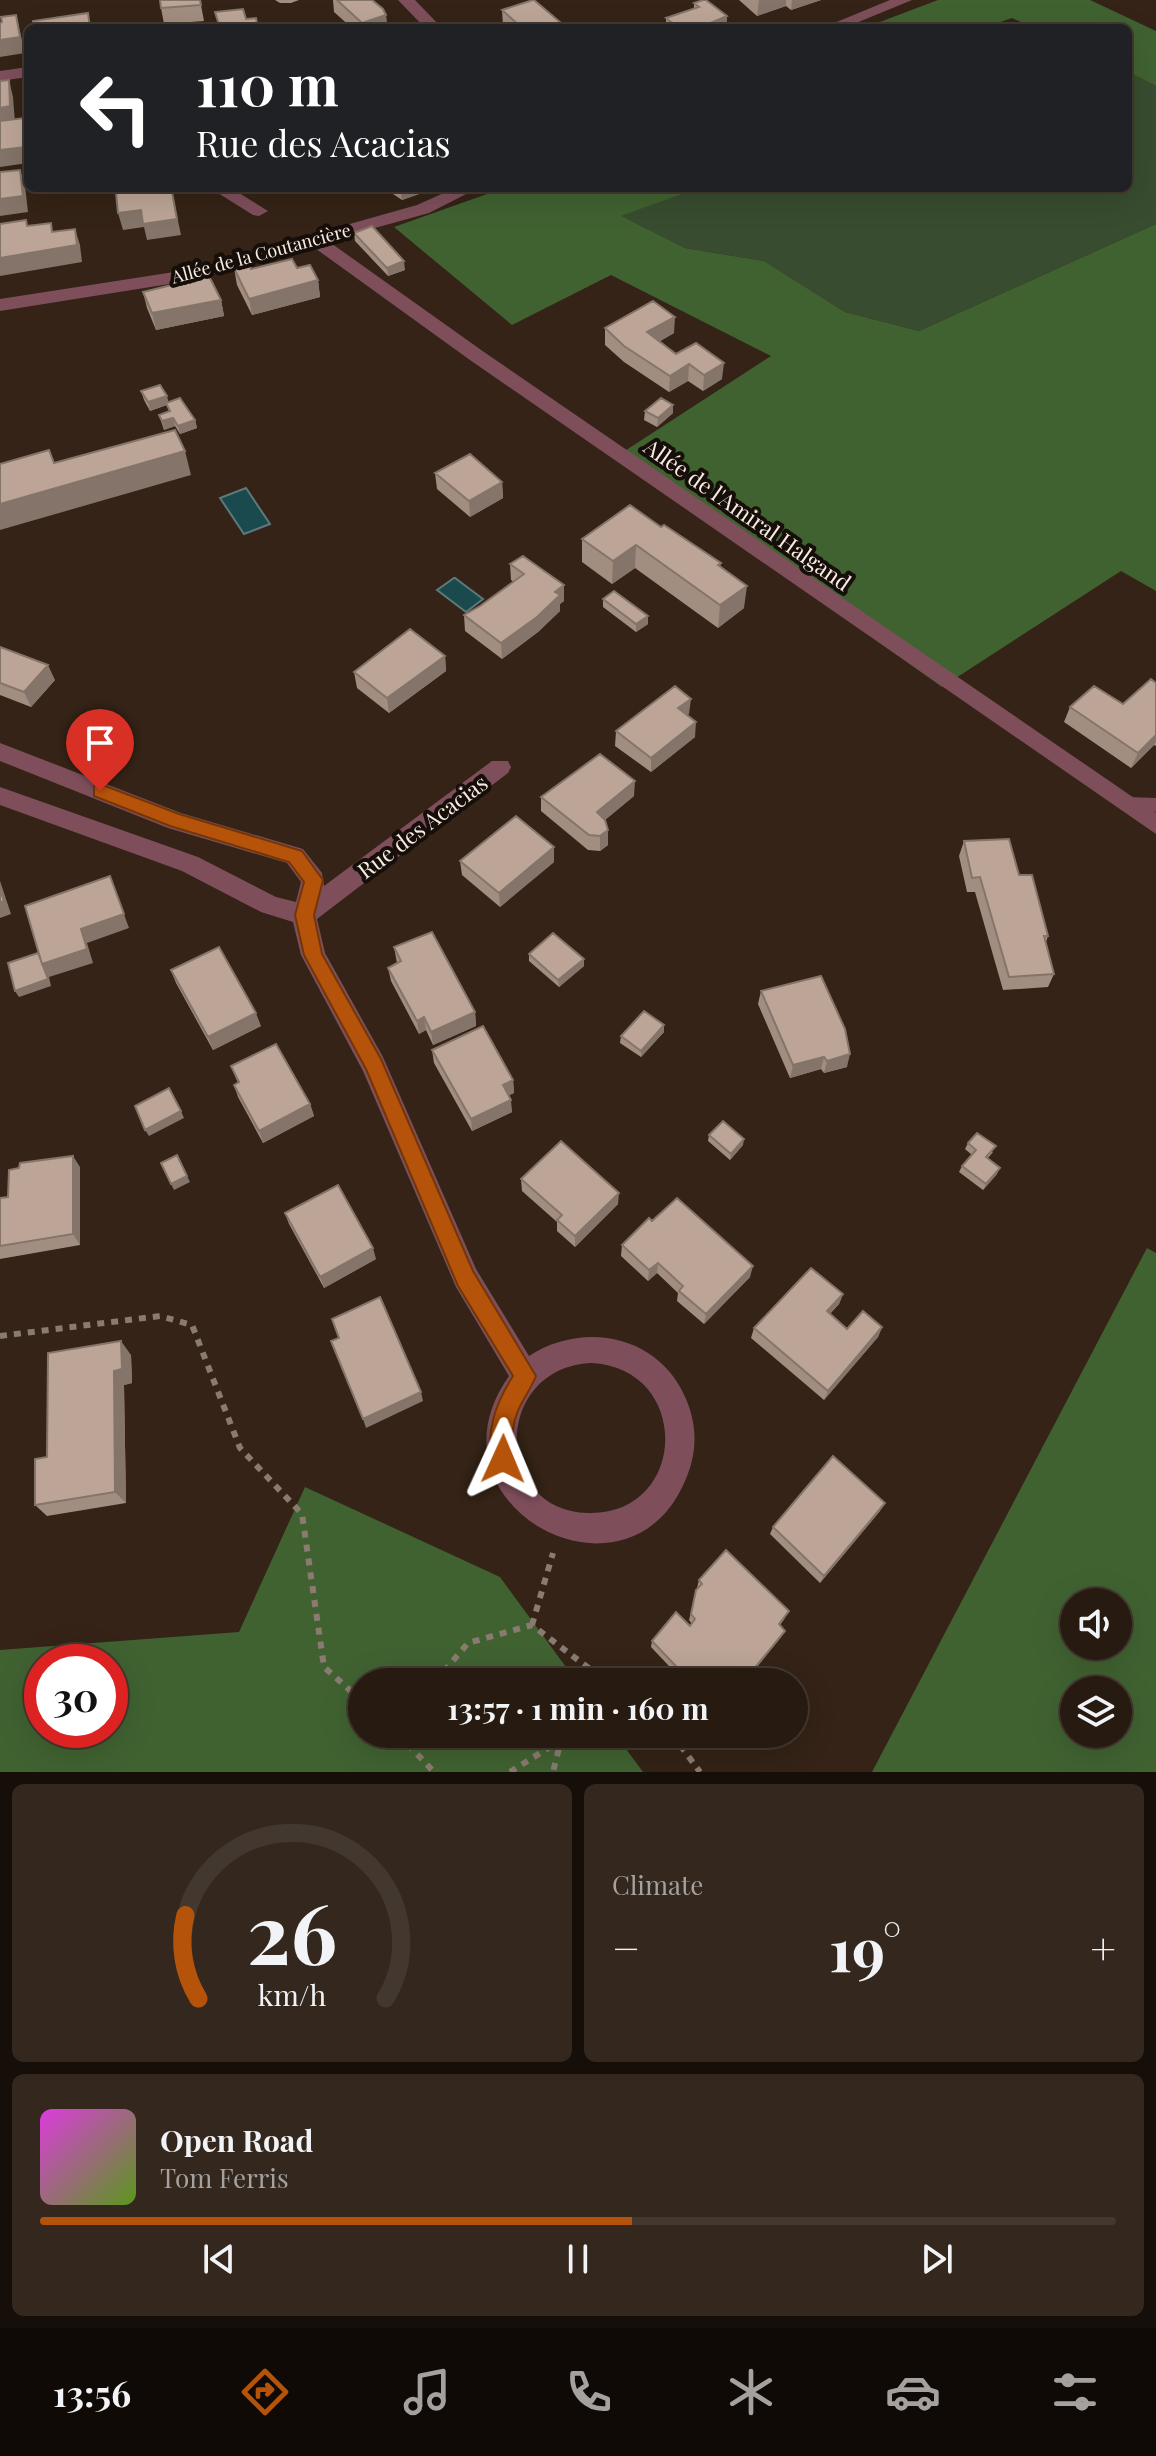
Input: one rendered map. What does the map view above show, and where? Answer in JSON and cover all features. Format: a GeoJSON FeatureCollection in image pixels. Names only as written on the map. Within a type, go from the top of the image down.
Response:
{"type":"FeatureCollection","features":[{"type":"Feature","properties":{"kind":"street"},"geometry":{"type":"LineString","coordinates":[[406,0],[430,24]]}},
{"type":"Feature","properties":{"kind":"street"},"geometry":{"type":"LineString","coordinates":[[841,24],[904,0]]}},
{"type":"Feature","properties":{"kind":"street"},"geometry":{"type":"LineString","coordinates":[[0,76],[24,73]]}},
{"type":"Feature","properties":{"kind":"street"},"geometry":{"type":"LineString","coordinates":[[226,192],[259,211]]}},
{"type":"Feature","properties":{"kind":"street","name":"Allée de la Coutancière"},"geometry":{"type":"LineString","coordinates":[[0,305],[188,275],[423,209],[460,192]]}},
{"type":"Feature","properties":{"kind":"street","name":"Allée de l'Amiral Halgand"},"geometry":{"type":"LineString","coordinates":[[314,239],[490,365],[1156,825]]}},
{"type":"Feature","properties":{"kind":"street"},"geometry":{"type":"LineString","coordinates":[[0,752],[176,821],[295,856],[314,880],[304,915],[313,955],[374,1065],[466,1278],[525,1376]]}},
{"type":"Feature","properties":{"kind":"street"},"geometry":{"type":"LineString","coordinates":[[23,762],[0,794],[190,864],[270,905],[304,915]]}},
{"type":"Feature","properties":{"kind":"street","name":"Rue des Acacias"},"geometry":{"type":"LineString","coordinates":[[304,915],[500,767]]}},
{"type":"Feature","properties":{"kind":"street"},"geometry":{"type":"LineString","coordinates":[[576,1349],[604,1349],[632,1358],[655,1376],[671,1400],[680,1429],[679,1459],[667,1487],[647,1510],[621,1525],[591,1531],[561,1525],[535,1510],[514,1487],[503,1459],[501,1429],[510,1400],[525,1376],[548,1358],[576,1349]]}},
{"type":"Feature","properties":{"kind":"lane"},"geometry":{"type":"LineString","coordinates":[[1127,804],[1156,805]]}},
{"type":"Feature","properties":{"kind":"path"},"geometry":{"type":"LineString","coordinates":[[0,1336],[160,1316],[192,1325],[240,1448],[302,1514],[324,1667],[348,1688]]}},
{"type":"Feature","properties":{"kind":"path"},"geometry":{"type":"LineString","coordinates":[[532,1625],[561,1525]]}},
{"type":"Feature","properties":{"kind":"path"},"geometry":{"type":"LineString","coordinates":[[447,1668],[468,1643],[532,1625]]}},
{"type":"Feature","properties":{"kind":"path"},"geometry":{"type":"LineString","coordinates":[[532,1625],[589,1668]]}},
{"type":"Feature","properties":{"kind":"path"},"geometry":{"type":"LineString","coordinates":[[510,1772],[561,1740],[553,1772]]}},
{"type":"Feature","properties":{"kind":"path"},"geometry":{"type":"LineString","coordinates":[[411,1748],[434,1772]]}},
{"type":"Feature","properties":{"kind":"path"},"geometry":{"type":"LineString","coordinates":[[682,1748],[700,1772]]}},
{"type":"Feature","properties":{"kind":"green space"},"geometry":{"type":"Polygon","coordinates":[[[938,0],[1090,0],[1156,31],[1156,86],[1132,74],[1132,24],[1025,24],[1012,18],[995,24],[875,24],[938,0]]]}},
{"type":"Feature","properties":{"kind":"green space"},"geometry":{"type":"Polygon","coordinates":[[[1132,74],[1156,86],[1156,224],[919,331],[845,312],[764,261],[685,248],[620,216],[688,192],[1132,192],[1132,74]]]}},
{"type":"Feature","properties":{"kind":"green space"},"geometry":{"type":"Polygon","coordinates":[[[493,192],[688,192],[621,216],[685,248],[764,261],[845,312],[919,331],[1156,224],[1156,591],[1121,571],[942,687],[617,456],[771,356],[611,275],[512,325],[394,227],[493,192]]]}},
{"type":"Feature","properties":{"kind":"green space"},"geometry":{"type":"Polygon","coordinates":[[[1147,1248],[1156,1253],[1156,1772],[872,1772],[1147,1248]]]}},
{"type":"Feature","properties":{"kind":"green space"},"geometry":{"type":"Polygon","coordinates":[[[305,1487],[500,1577],[567,1668],[348,1668],[348,1748],[625,1748],[643,1772],[0,1772],[0,1650],[24,1648],[24,1748],[128,1748],[128,1644],[80,1644],[239,1632],[305,1487]]]}},
{"type":"Feature","properties":{"kind":"water"},"geometry":{"type":"Polygon","coordinates":[[[246,488],[270,524],[244,534],[220,498],[246,488]]]}},
{"type":"Feature","properties":{"kind":"water"},"geometry":{"type":"Polygon","coordinates":[[[454,578],[483,599],[466,612],[437,590],[454,578]]]}},
{"type":"Feature","properties":{"kind":"building"},"geometry":{"type":"Polygon","coordinates":[[[160,0],[200,0],[201,5],[161,8],[160,0]]]}},
{"type":"Feature","properties":{"kind":"building"},"geometry":{"type":"Polygon","coordinates":[[[337,0],[372,0],[386,15],[362,23],[337,0]]]}},
{"type":"Feature","properties":{"kind":"building"},"geometry":{"type":"Polygon","coordinates":[[[534,0],[560,22],[518,24],[502,10],[534,0]]]}},
{"type":"Feature","properties":{"kind":"building"},"geometry":{"type":"Polygon","coordinates":[[[706,0],[727,16],[708,24],[673,24],[666,18],[699,7],[694,3],[706,0]]]}},
{"type":"Feature","properties":{"kind":"building"},"geometry":{"type":"Polygon","coordinates":[[[243,9],[246,19],[256,18],[257,24],[219,24],[215,12],[243,9]]]}},
{"type":"Feature","properties":{"kind":"building"},"geometry":{"type":"Polygon","coordinates":[[[88,13],[89,24],[34,24],[33,21],[88,13]]]}},
{"type":"Feature","properties":{"kind":"building"},"geometry":{"type":"Polygon","coordinates":[[[16,15],[20,37],[0,40],[1,17],[16,15]]]}},
{"type":"Feature","properties":{"kind":"building"},"geometry":{"type":"Polygon","coordinates":[[[9,80],[10,106],[0,108],[0,81],[9,80]]]}},
{"type":"Feature","properties":{"kind":"building"},"geometry":{"type":"Polygon","coordinates":[[[24,118],[24,147],[0,150],[0,121],[24,118]]]}},
{"type":"Feature","properties":{"kind":"building"},"geometry":{"type":"Polygon","coordinates":[[[20,170],[23,196],[0,199],[0,172],[20,170]]]}},
{"type":"Feature","properties":{"kind":"building"},"geometry":{"type":"Polygon","coordinates":[[[172,192],[177,219],[143,224],[141,210],[118,213],[116,193],[172,192]]]}},
{"type":"Feature","properties":{"kind":"building"},"geometry":{"type":"Polygon","coordinates":[[[26,220],[27,226],[51,223],[52,232],[75,229],[77,245],[0,258],[0,224],[26,220]]]}},
{"type":"Feature","properties":{"kind":"building"},"geometry":{"type":"Polygon","coordinates":[[[372,226],[404,261],[387,268],[354,233],[372,226]]]}},
{"type":"Feature","properties":{"kind":"building"},"geometry":{"type":"Polygon","coordinates":[[[292,259],[297,268],[310,265],[318,280],[249,299],[234,268],[249,265],[251,269],[292,259]]]}},
{"type":"Feature","properties":{"kind":"building"},"geometry":{"type":"Polygon","coordinates":[[[209,276],[221,300],[152,313],[143,292],[209,276]]]}},
{"type":"Feature","properties":{"kind":"building"},"geometry":{"type":"Polygon","coordinates":[[[653,301],[675,317],[647,332],[676,354],[696,343],[724,363],[704,375],[689,364],[670,376],[624,346],[605,328],[653,301]]]}},
{"type":"Feature","properties":{"kind":"building"},"geometry":{"type":"Polygon","coordinates":[[[160,385],[167,396],[148,402],[141,391],[160,385]]]}},
{"type":"Feature","properties":{"kind":"building"},"geometry":{"type":"Polygon","coordinates":[[[180,398],[195,420],[178,426],[173,418],[162,421],[159,415],[170,411],[166,403],[180,398]]]}},
{"type":"Feature","properties":{"kind":"building"},"geometry":{"type":"Polygon","coordinates":[[[661,398],[673,405],[658,418],[645,411],[661,398]]]}},
{"type":"Feature","properties":{"kind":"building"},"geometry":{"type":"Polygon","coordinates":[[[175,430],[185,451],[0,504],[0,464],[49,450],[54,463],[175,430]]]}},
{"type":"Feature","properties":{"kind":"building"},"geometry":{"type":"Polygon","coordinates":[[[470,454],[502,482],[469,501],[435,473],[470,454]]]}},
{"type":"Feature","properties":{"kind":"building"},"geometry":{"type":"Polygon","coordinates":[[[630,505],[721,563],[718,565],[747,586],[720,605],[636,545],[613,561],[582,539],[630,505]]]}},
{"type":"Feature","properties":{"kind":"building"},"geometry":{"type":"Polygon","coordinates":[[[523,556],[564,585],[555,592],[560,595],[537,617],[501,643],[464,615],[524,574],[510,564],[523,556]]]}},
{"type":"Feature","properties":{"kind":"building"},"geometry":{"type":"Polygon","coordinates":[[[614,591],[648,616],[636,624],[603,599],[614,591]]]}},
{"type":"Feature","properties":{"kind":"building"},"geometry":{"type":"Polygon","coordinates":[[[410,629],[445,656],[387,698],[354,672],[410,629]]]}},
{"type":"Feature","properties":{"kind":"building"},"geometry":{"type":"Polygon","coordinates":[[[0,647],[48,665],[24,692],[0,683],[0,647]]]}},
{"type":"Feature","properties":{"kind":"building"},"geometry":{"type":"Polygon","coordinates":[[[1151,679],[1156,683],[1156,735],[1138,753],[1070,707],[1094,686],[1123,704],[1151,679]]]}},
{"type":"Feature","properties":{"kind":"building"},"geometry":{"type":"Polygon","coordinates":[[[675,686],[691,699],[678,708],[696,722],[651,758],[616,731],[675,686]]]}},
{"type":"Feature","properties":{"kind":"building"},"geometry":{"type":"Polygon","coordinates":[[[600,754],[635,781],[597,812],[605,820],[608,830],[600,836],[589,835],[541,797],[600,754]]]}},
{"type":"Feature","properties":{"kind":"building"},"geometry":{"type":"Polygon","coordinates":[[[516,816],[554,847],[499,893],[460,861],[516,816]]]}},
{"type":"Feature","properties":{"kind":"building"},"geometry":{"type":"Polygon","coordinates":[[[1009,839],[1019,875],[1032,875],[1054,974],[1009,977],[980,877],[972,878],[964,841],[1009,839]]]}},
{"type":"Feature","properties":{"kind":"building"},"geometry":{"type":"Polygon","coordinates":[[[110,876],[124,914],[81,929],[87,949],[42,964],[25,906],[110,876]]]}},
{"type":"Feature","properties":{"kind":"building"},"geometry":{"type":"Polygon","coordinates":[[[432,932],[475,1012],[431,1032],[424,1017],[417,1021],[388,968],[401,961],[394,947],[432,932]]]}},
{"type":"Feature","properties":{"kind":"building"},"geometry":{"type":"Polygon","coordinates":[[[553,933],[584,959],[558,980],[529,954],[553,933]]]}},
{"type":"Feature","properties":{"kind":"building"},"geometry":{"type":"Polygon","coordinates":[[[219,947],[256,1013],[208,1037],[171,970],[219,947]]]}},
{"type":"Feature","properties":{"kind":"building"},"geometry":{"type":"Polygon","coordinates":[[[38,953],[48,979],[15,991],[8,963],[38,953]]]}},
{"type":"Feature","properties":{"kind":"building"},"geometry":{"type":"Polygon","coordinates":[[[821,976],[845,1029],[850,1054],[827,1061],[824,1057],[793,1065],[761,991],[821,976]]]}},
{"type":"Feature","properties":{"kind":"building"},"geometry":{"type":"Polygon","coordinates":[[[644,1011],[664,1025],[641,1051],[621,1036],[644,1011]]]}},
{"type":"Feature","properties":{"kind":"building"},"geometry":{"type":"Polygon","coordinates":[[[483,1026],[513,1080],[503,1085],[511,1100],[471,1119],[432,1050],[483,1026]]]}},
{"type":"Feature","properties":{"kind":"building"},"geometry":{"type":"Polygon","coordinates":[[[276,1044],[310,1104],[259,1131],[234,1085],[239,1082],[231,1066],[276,1044]]]}},
{"type":"Feature","properties":{"kind":"building"},"geometry":{"type":"Polygon","coordinates":[[[169,1088],[181,1111],[145,1130],[135,1106],[169,1088]]]}},
{"type":"Feature","properties":{"kind":"building"},"geometry":{"type":"Polygon","coordinates":[[[723,1121],[744,1139],[731,1154],[709,1135],[723,1121]]]}},
{"type":"Feature","properties":{"kind":"building"},"geometry":{"type":"Polygon","coordinates":[[[977,1133],[996,1146],[986,1157],[1000,1168],[986,1184],[962,1166],[976,1150],[968,1143],[977,1133]]]}},
{"type":"Feature","properties":{"kind":"building"},"geometry":{"type":"Polygon","coordinates":[[[561,1141],[619,1193],[575,1236],[557,1220],[562,1215],[521,1179],[561,1141]]]}},
{"type":"Feature","properties":{"kind":"building"},"geometry":{"type":"Polygon","coordinates":[[[177,1155],[187,1176],[171,1184],[161,1163],[177,1155]]]}},
{"type":"Feature","properties":{"kind":"building"},"geometry":{"type":"Polygon","coordinates":[[[73,1156],[73,1234],[0,1246],[0,1198],[8,1197],[9,1170],[19,1168],[20,1163],[73,1156]]]}},
{"type":"Feature","properties":{"kind":"building"},"geometry":{"type":"Polygon","coordinates":[[[338,1185],[373,1248],[320,1277],[285,1213],[338,1185]]]}},
{"type":"Feature","properties":{"kind":"building"},"geometry":{"type":"Polygon","coordinates":[[[677,1198],[753,1266],[706,1314],[679,1291],[683,1286],[658,1263],[649,1270],[622,1245],[649,1218],[652,1221],[677,1198]]]}},
{"type":"Feature","properties":{"kind":"building"},"geometry":{"type":"Polygon","coordinates":[[[811,1268],[843,1294],[827,1311],[847,1329],[863,1311],[882,1327],[828,1391],[754,1328],[811,1268]]]}},
{"type":"Feature","properties":{"kind":"building"},"geometry":{"type":"Polygon","coordinates":[[[380,1297],[421,1392],[363,1419],[331,1341],[339,1338],[332,1319],[380,1297]]]}},
{"type":"Feature","properties":{"kind":"building"},"geometry":{"type":"Polygon","coordinates":[[[121,1341],[122,1369],[114,1371],[115,1492],[35,1505],[35,1459],[47,1457],[48,1353],[121,1341]]]}},
{"type":"Feature","properties":{"kind":"building"},"geometry":{"type":"Polygon","coordinates":[[[833,1456],[885,1503],[824,1576],[773,1527],[833,1456]]]}},
{"type":"Feature","properties":{"kind":"building"},"geometry":{"type":"Polygon","coordinates":[[[726,1550],[789,1611],[779,1624],[785,1631],[755,1668],[678,1668],[652,1641],[676,1612],[690,1626],[695,1619],[691,1614],[696,1590],[702,1584],[699,1580],[726,1550]]]}},
{"type":"Feature","properties":{"kind":"route"},"geometry":{"type":"LineString","coordinates":[[100,791],[176,821],[295,856],[314,880],[304,915],[313,955],[374,1065],[466,1278],[525,1376],[510,1400],[501,1429],[503,1459]]}}]}
